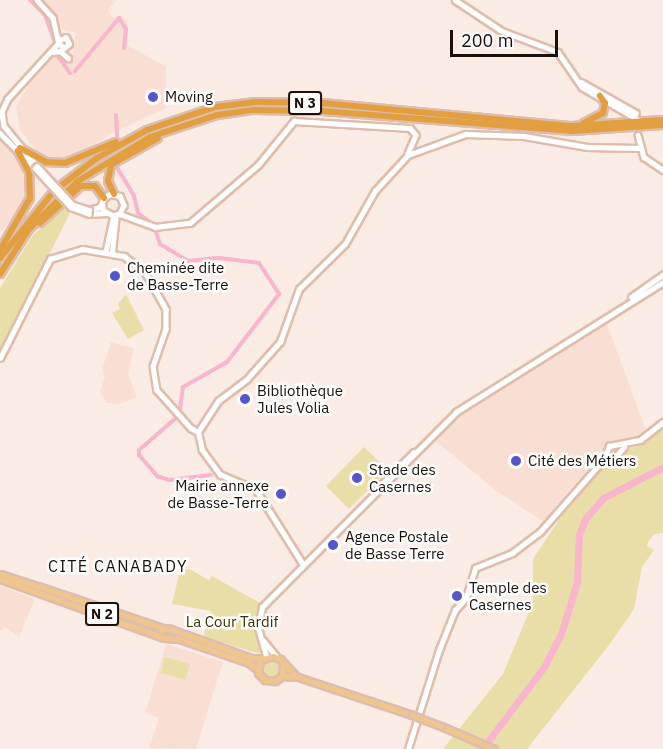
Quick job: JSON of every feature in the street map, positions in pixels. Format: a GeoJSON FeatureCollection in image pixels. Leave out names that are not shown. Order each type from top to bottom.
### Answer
{"type":"FeatureCollection","features":[{"type":"Feature","properties":{"kind":"highway","name":"N 3"},"geometry":{"type":"LineString","coordinates":[[496,120],[594,121],[605,108],[600,96]]}},
{"type":"Feature","properties":{"kind":"highway","name":"N 3"},"geometry":{"type":"LineString","coordinates":[[0,258],[24,224],[60,186],[97,158],[147,130],[203,111],[254,102],[344,105],[572,126],[663,120]]}},
{"type":"Feature","properties":{"kind":"highway","name":"N 3"},"geometry":{"type":"LineString","coordinates":[[0,274],[18,244],[59,197],[101,164],[150,137],[205,118],[280,109],[572,131],[663,127]]}},
{"type":"Feature","properties":{"kind":"highway"},"geometry":{"type":"LineString","coordinates":[[114,194],[107,177],[115,161],[205,118]]}},
{"type":"Feature","properties":{"kind":"highway"},"geometry":{"type":"LineString","coordinates":[[19,149],[46,162],[65,163],[147,130]]}},
{"type":"Feature","properties":{"kind":"highway"},"geometry":{"type":"LineString","coordinates":[[0,250],[30,198],[29,172],[19,149]]}},
{"type":"Feature","properties":{"kind":"highway"},"geometry":{"type":"LineString","coordinates":[[18,244],[81,186],[95,186],[103,201]]}},
{"type":"Feature","properties":{"kind":"main road","name":"N 2"},"geometry":{"type":"LineString","coordinates":[[0,574],[47,588],[249,663],[268,682],[282,676],[298,677],[412,715],[494,749]]}},
{"type":"Feature","properties":{"kind":"main road","name":"N 2"},"geometry":{"type":"LineString","coordinates":[[0,579],[43,596],[170,635],[264,657],[277,657],[298,677]]}},
{"type":"Feature","properties":{"kind":"main road"},"geometry":{"type":"LineString","coordinates":[[37,593],[38,586]]}},
{"type":"Feature","properties":{"kind":"main road"},"geometry":{"type":"LineString","coordinates":[[43,596],[47,588]]}},
{"type":"Feature","properties":{"kind":"main road"},"geometry":{"type":"LineString","coordinates":[[258,670],[264,657]]}},
{"type":"Feature","properties":{"kind":"main road"},"geometry":{"type":"LineString","coordinates":[[282,676],[284,665]]}},
{"type":"Feature","properties":{"kind":"street"},"geometry":{"type":"LineString","coordinates":[[19,149],[1,123],[1,111],[8,99],[61,42],[59,31],[49,12],[37,0]]}},
{"type":"Feature","properties":{"kind":"street"},"geometry":{"type":"LineString","coordinates":[[455,0],[508,34],[558,52],[575,77],[586,90],[637,119],[631,108],[575,77]]}},
{"type":"Feature","properties":{"kind":"street"},"geometry":{"type":"LineString","coordinates":[[53,52],[60,51],[68,58]]}},
{"type":"Feature","properties":{"kind":"street"},"geometry":{"type":"LineString","coordinates":[[586,90],[612,98]]}},
{"type":"Feature","properties":{"kind":"street"},"geometry":{"type":"LineString","coordinates":[[0,103],[8,99]]}},
{"type":"Feature","properties":{"kind":"street"},"geometry":{"type":"LineString","coordinates":[[0,133],[19,149],[71,207],[89,212],[135,218],[155,228],[194,221],[258,165],[294,121],[410,128],[416,135],[408,155],[375,191],[345,244],[297,291],[280,342],[247,379],[218,401],[198,432]]}},
{"type":"Feature","properties":{"kind":"street"},"geometry":{"type":"LineString","coordinates":[[408,155],[473,133],[577,142],[587,147],[639,148]]}},
{"type":"Feature","properties":{"kind":"street"},"geometry":{"type":"LineString","coordinates":[[638,135],[639,148],[644,157],[663,170]]}},
{"type":"Feature","properties":{"kind":"street"},"geometry":{"type":"LineString","coordinates":[[89,212],[114,194],[135,218]]}},
{"type":"Feature","properties":{"kind":"street"},"geometry":{"type":"LineString","coordinates":[[103,201],[106,213]]}},
{"type":"Feature","properties":{"kind":"street"},"geometry":{"type":"LineString","coordinates":[[109,251],[116,215],[124,205]]}},
{"type":"Feature","properties":{"kind":"street"},"geometry":{"type":"LineString","coordinates":[[0,358],[50,259],[75,249],[109,251],[145,272],[163,301],[167,321],[153,362],[155,384],[163,400],[198,432],[202,450],[220,474],[256,490],[303,565]]}},
{"type":"Feature","properties":{"kind":"street"},"geometry":{"type":"LineString","coordinates":[[600,320],[663,275]]}},
{"type":"Feature","properties":{"kind":"street"},"geometry":{"type":"LineString","coordinates":[[264,657],[263,640],[258,622],[262,607],[436,432],[475,397],[663,282]]}},
{"type":"Feature","properties":{"kind":"street"},"geometry":{"type":"LineString","coordinates":[[408,749],[439,650],[455,609],[466,598],[475,568],[512,553],[532,539],[600,463],[618,449],[647,436],[663,422]]}},
{"type":"Feature","properties":{"kind":"street"},"geometry":{"type":"LineString","coordinates":[[609,455],[609,446],[618,449]]}},
{"type":"Feature","properties":{"kind":"street"},"geometry":{"type":"LineString","coordinates":[[263,640],[277,657]]}},
{"type":"Feature","properties":{"kind":"shaded area"},"geometry":{"type":"Polygon","coordinates":[[[42,0],[117,0],[108,10],[113,18],[121,15],[127,20],[128,46],[166,66],[166,108],[112,133],[74,158],[56,160],[38,153],[20,130],[16,107],[35,73],[55,54],[61,54],[65,60],[72,57],[76,33],[62,29],[42,0]]]}},
{"type":"Feature","properties":{"kind":"shaded area"},"geometry":{"type":"Polygon","coordinates":[[[0,136],[16,153],[27,187],[25,203],[0,233],[0,136]]]}},
{"type":"Feature","properties":{"kind":"shaded area"},"geometry":{"type":"Polygon","coordinates":[[[606,321],[647,433],[624,444],[605,444],[604,456],[568,491],[544,522],[498,492],[434,440],[477,400],[606,321]]]}},
{"type":"Feature","properties":{"kind":"shaded area"},"geometry":{"type":"Polygon","coordinates":[[[111,342],[134,348],[128,374],[137,397],[119,404],[106,403],[100,391],[105,376],[102,369],[111,342]]]}},
{"type":"Feature","properties":{"kind":"shaded area"},"geometry":{"type":"Polygon","coordinates":[[[0,585],[35,599],[19,637],[5,627],[0,631],[0,585]]]}},
{"type":"Feature","properties":{"kind":"shaded area"},"geometry":{"type":"Polygon","coordinates":[[[166,644],[223,662],[196,749],[149,748],[159,718],[145,713],[166,644]]]}},
{"type":"Feature","properties":{"kind":"green space"},"geometry":{"type":"Polygon","coordinates":[[[66,206],[71,211],[0,353],[0,288],[33,235],[66,206]]]}},
{"type":"Feature","properties":{"kind":"green space"},"geometry":{"type":"Polygon","coordinates":[[[126,294],[144,330],[128,339],[112,313],[120,309],[118,304],[126,294]]]}},
{"type":"Feature","properties":{"kind":"green space"},"geometry":{"type":"Polygon","coordinates":[[[663,428],[663,533],[654,534],[648,542],[647,546],[654,550],[642,567],[634,609],[609,645],[527,749],[443,749],[503,674],[533,602],[533,559],[579,490],[603,465],[617,461],[626,449],[639,446],[663,428]]]}},
{"type":"Feature","properties":{"kind":"green space","name":"Stade des Casernes"},"geometry":{"type":"Polygon","coordinates":[[[364,447],[388,470],[349,509],[326,486],[364,447]]]}},
{"type":"Feature","properties":{"kind":"green space","name":"La Cour Tardif"},"geometry":{"type":"Polygon","coordinates":[[[189,569],[209,580],[212,576],[260,603],[254,621],[260,654],[203,637],[211,611],[172,604],[180,570],[189,569]]]}},
{"type":"Feature","properties":{"kind":"green space"},"geometry":{"type":"Polygon","coordinates":[[[165,657],[190,664],[185,680],[161,673],[165,657]]]}},
{"type":"Feature","properties":{"kind":"green space"},"geometry":{"type":"Polygon","coordinates":[[[271,657],[279,660],[282,668],[279,676],[271,679],[263,676],[260,668],[263,660],[271,657]]]}},
{"type":"Feature","properties":{"kind":"waterway"},"geometry":{"type":"LineString","coordinates":[[30,0],[45,15],[54,40]]}},
{"type":"Feature","properties":{"kind":"waterway"},"geometry":{"type":"LineString","coordinates":[[75,71],[119,18],[126,29],[124,48]]}},
{"type":"Feature","properties":{"kind":"waterway"},"geometry":{"type":"LineString","coordinates":[[58,56],[70,73]]}},
{"type":"Feature","properties":{"kind":"waterway"},"geometry":{"type":"LineString","coordinates":[[116,115],[117,137]]}},
{"type":"Feature","properties":{"kind":"waterway"},"geometry":{"type":"LineString","coordinates":[[115,164],[134,196],[138,213],[154,225]]}},
{"type":"Feature","properties":{"kind":"waterway"},"geometry":{"type":"LineString","coordinates":[[156,232],[160,244],[188,261],[219,258],[259,263],[279,294],[227,362],[183,387],[179,414]]}},
{"type":"Feature","properties":{"kind":"waterway"},"geometry":{"type":"LineString","coordinates":[[176,418],[139,450],[139,455],[157,476],[169,480],[211,475]]}},
{"type":"Feature","properties":{"kind":"waterway"},"geometry":{"type":"LineString","coordinates":[[482,749],[544,667],[561,634],[577,582],[579,535],[585,519],[603,498],[663,467]]}},
{"type":"Feature","properties":{"kind":"place","name":"Moving"},"geometry":{"type":"Point","coordinates":[153,97]}},
{"type":"Feature","properties":{"kind":"place","name":"Cheminée dite de Basse-Terre"},"geometry":{"type":"Point","coordinates":[115,276]}},
{"type":"Feature","properties":{"kind":"place","name":"Bibliothèque Jules Volia"},"geometry":{"type":"Point","coordinates":[245,399]}},
{"type":"Feature","properties":{"kind":"place","name":"Cité des Métiers"},"geometry":{"type":"Point","coordinates":[516,461]}},
{"type":"Feature","properties":{"kind":"place","name":"Stade des Casernes"},"geometry":{"type":"Point","coordinates":[357,478]}},
{"type":"Feature","properties":{"kind":"place","name":"Mairie annexe de Basse-Terre"},"geometry":{"type":"Point","coordinates":[281,494]}},
{"type":"Feature","properties":{"kind":"place","name":"Agence Postale de Basse Terre"},"geometry":{"type":"Point","coordinates":[333,545]}},
{"type":"Feature","properties":{"kind":"place","name":"Temple des Casernes"},"geometry":{"type":"Point","coordinates":[457,596]}},
{"type":"Feature","properties":{"kind":"district","name":"CITÉ CANABADY"},"geometry":{"type":"Point","coordinates":[118,566]}}]}
